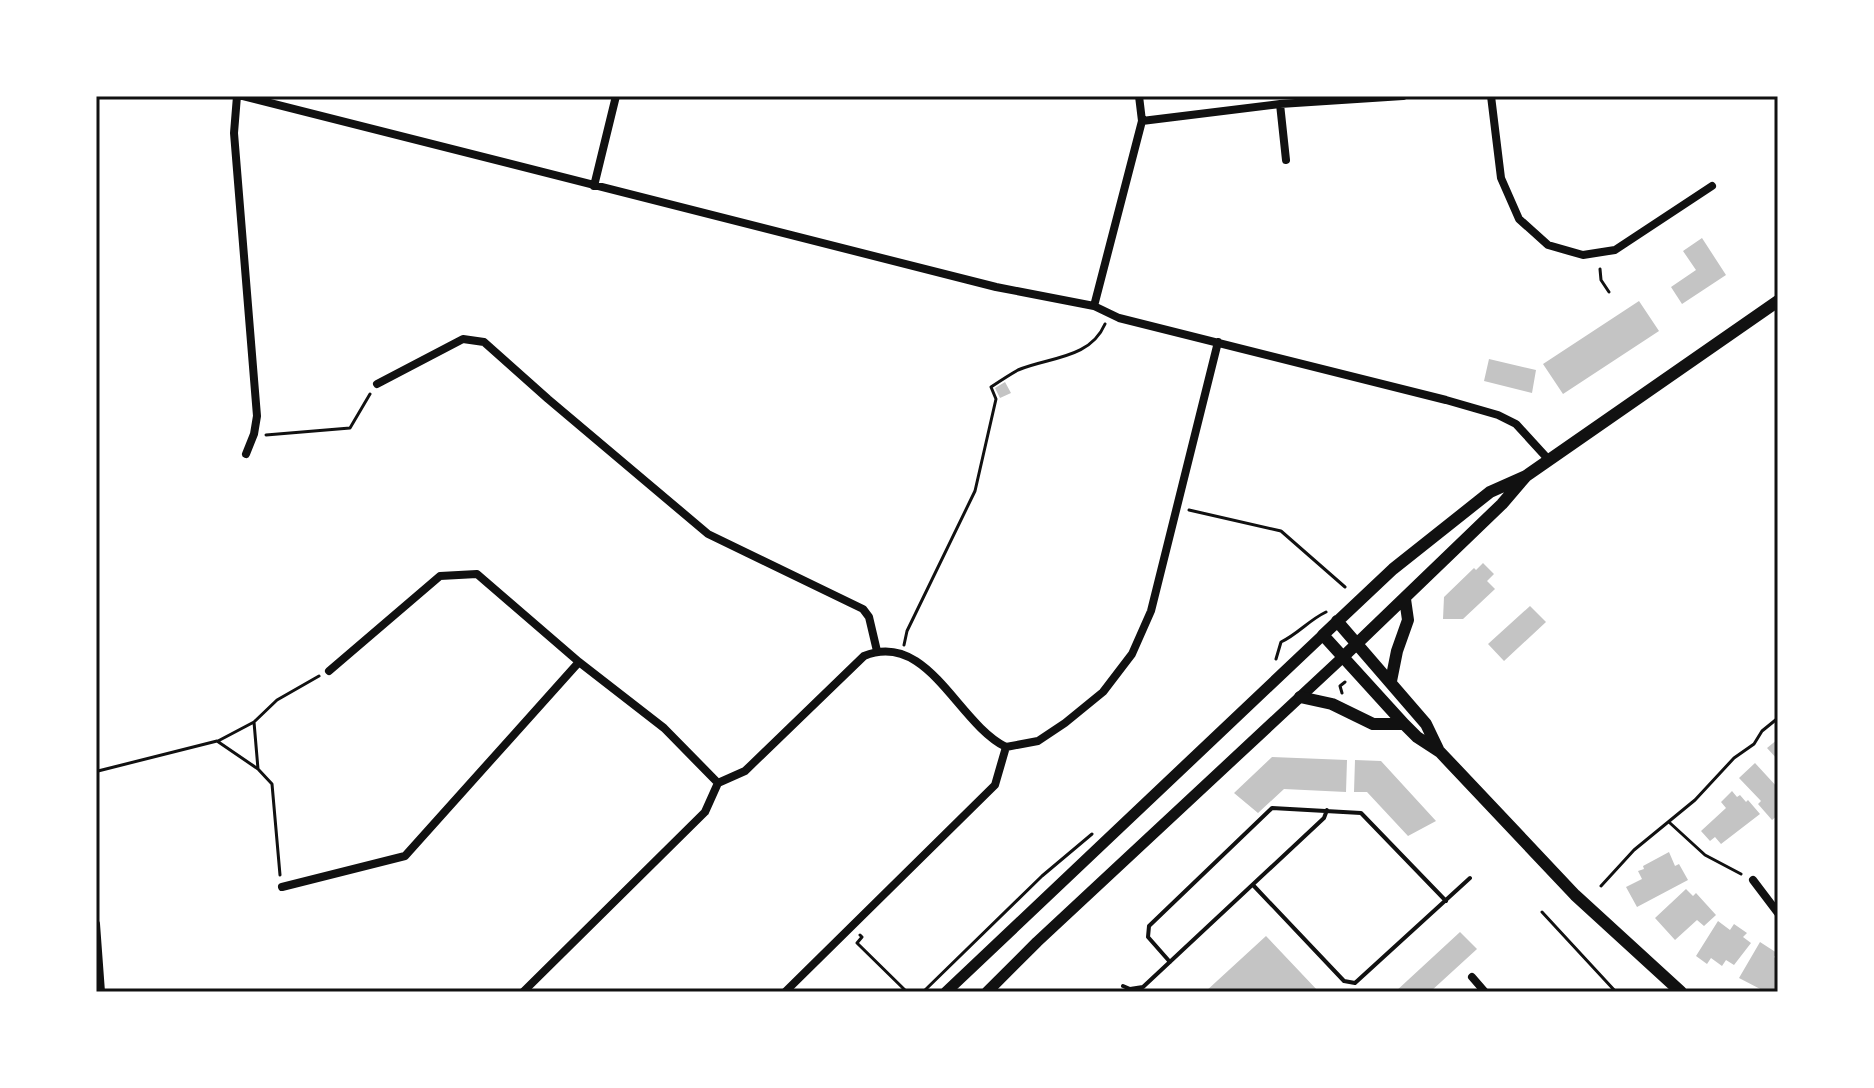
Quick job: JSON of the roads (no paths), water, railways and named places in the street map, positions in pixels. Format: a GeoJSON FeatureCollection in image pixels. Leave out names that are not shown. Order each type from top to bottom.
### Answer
{"type":"FeatureCollection","features":[{"type":"Feature","properties":{"kind":"main road"},"geometry":{"type":"LineString","coordinates":[[1343,657],[1502,504],[1526,476],[1778,301]]}},
{"type":"Feature","properties":{"kind":"main road"},"geometry":{"type":"LineString","coordinates":[[1526,476],[1490,492],[1393,569],[1323,635],[1404,724],[1440,752],[1575,895],[1681,992]]}},
{"type":"Feature","properties":{"kind":"main road"},"geometry":{"type":"LineString","coordinates":[[1391,681],[1408,620],[1405,599]]}},
{"type":"Feature","properties":{"kind":"main road"},"geometry":{"type":"LineString","coordinates":[[1337,621],[1426,724],[1440,752]]}},
{"type":"Feature","properties":{"kind":"main road"},"geometry":{"type":"LineString","coordinates":[[1300,697],[1332,704],[1373,724],[1404,724]]}},
{"type":"Feature","properties":{"kind":"street"},"geometry":{"type":"LineString","coordinates":[[246,454],[257,416],[234,133],[240,96],[996,287],[1094,306],[1119,318],[1498,415],[1516,424],[1548,459]]}},
{"type":"Feature","properties":{"kind":"street"},"geometry":{"type":"LineString","coordinates":[[594,186],[616,96]]}},
{"type":"Feature","properties":{"kind":"street"},"geometry":{"type":"LineString","coordinates":[[1094,306],[1142,121],[1139,96]]}},
{"type":"Feature","properties":{"kind":"street"},"geometry":{"type":"LineString","coordinates":[[1142,121],[1280,104],[1403,96]]}},
{"type":"Feature","properties":{"kind":"street"},"geometry":{"type":"LineString","coordinates":[[1491,96],[1501,178],[1519,219],[1548,245],[1583,255],[1615,250],[1712,186]]}},
{"type":"Feature","properties":{"kind":"street"},"geometry":{"type":"LineString","coordinates":[[1280,104],[1286,160]]}},
{"type":"Feature","properties":{"kind":"street"},"geometry":{"type":"LineString","coordinates":[[377,384],[463,339],[484,342],[708,534],[863,609],[869,617],[877,651]]}},
{"type":"Feature","properties":{"kind":"street"},"geometry":{"type":"LineString","coordinates":[[523,992],[705,812],[718,783],[745,771],[864,656],[877,651],[902,653],[924,665],[984,733],[1006,747],[1038,741],[1103,692],[1132,654],[1151,611],[1218,342]]}},
{"type":"Feature","properties":{"kind":"street"},"geometry":{"type":"LineString","coordinates":[[329,671],[440,576],[477,574],[579,662],[664,728],[718,783]]}},
{"type":"Feature","properties":{"kind":"street"},"geometry":{"type":"LineString","coordinates":[[946,992],[1323,635]]}},
{"type":"Feature","properties":{"kind":"street"},"geometry":{"type":"LineString","coordinates":[[987,992],[1343,657]]}},
{"type":"Feature","properties":{"kind":"street"},"geometry":{"type":"LineString","coordinates":[[282,887],[405,856],[579,662]]}},
{"type":"Feature","properties":{"kind":"street"},"geometry":{"type":"LineString","coordinates":[[785,992],[995,785],[1006,747]]}},
{"type":"Feature","properties":{"kind":"street"},"geometry":{"type":"LineString","coordinates":[[1753,880],[1778,913]]}},
{"type":"Feature","properties":{"kind":"street"},"geometry":{"type":"LineString","coordinates":[[96,924],[101,992]]}},
{"type":"Feature","properties":{"kind":"street"},"geometry":{"type":"LineString","coordinates":[[1472,977],[1485,992]]}},
{"type":"Feature","properties":{"kind":"lane"},"geometry":{"type":"LineString","coordinates":[[1170,962],[1148,937],[1147,930],[1269,810],[1276,808],[1361,813],[1446,901]]}},
{"type":"Feature","properties":{"kind":"lane"},"geometry":{"type":"LineString","coordinates":[[1123,986],[1130,989],[1143,987],[1324,818],[1327,810]]}},
{"type":"Feature","properties":{"kind":"lane"},"geometry":{"type":"LineString","coordinates":[[1253,885],[1344,981],[1350,983],[1361,981],[1470,878]]}}]}
